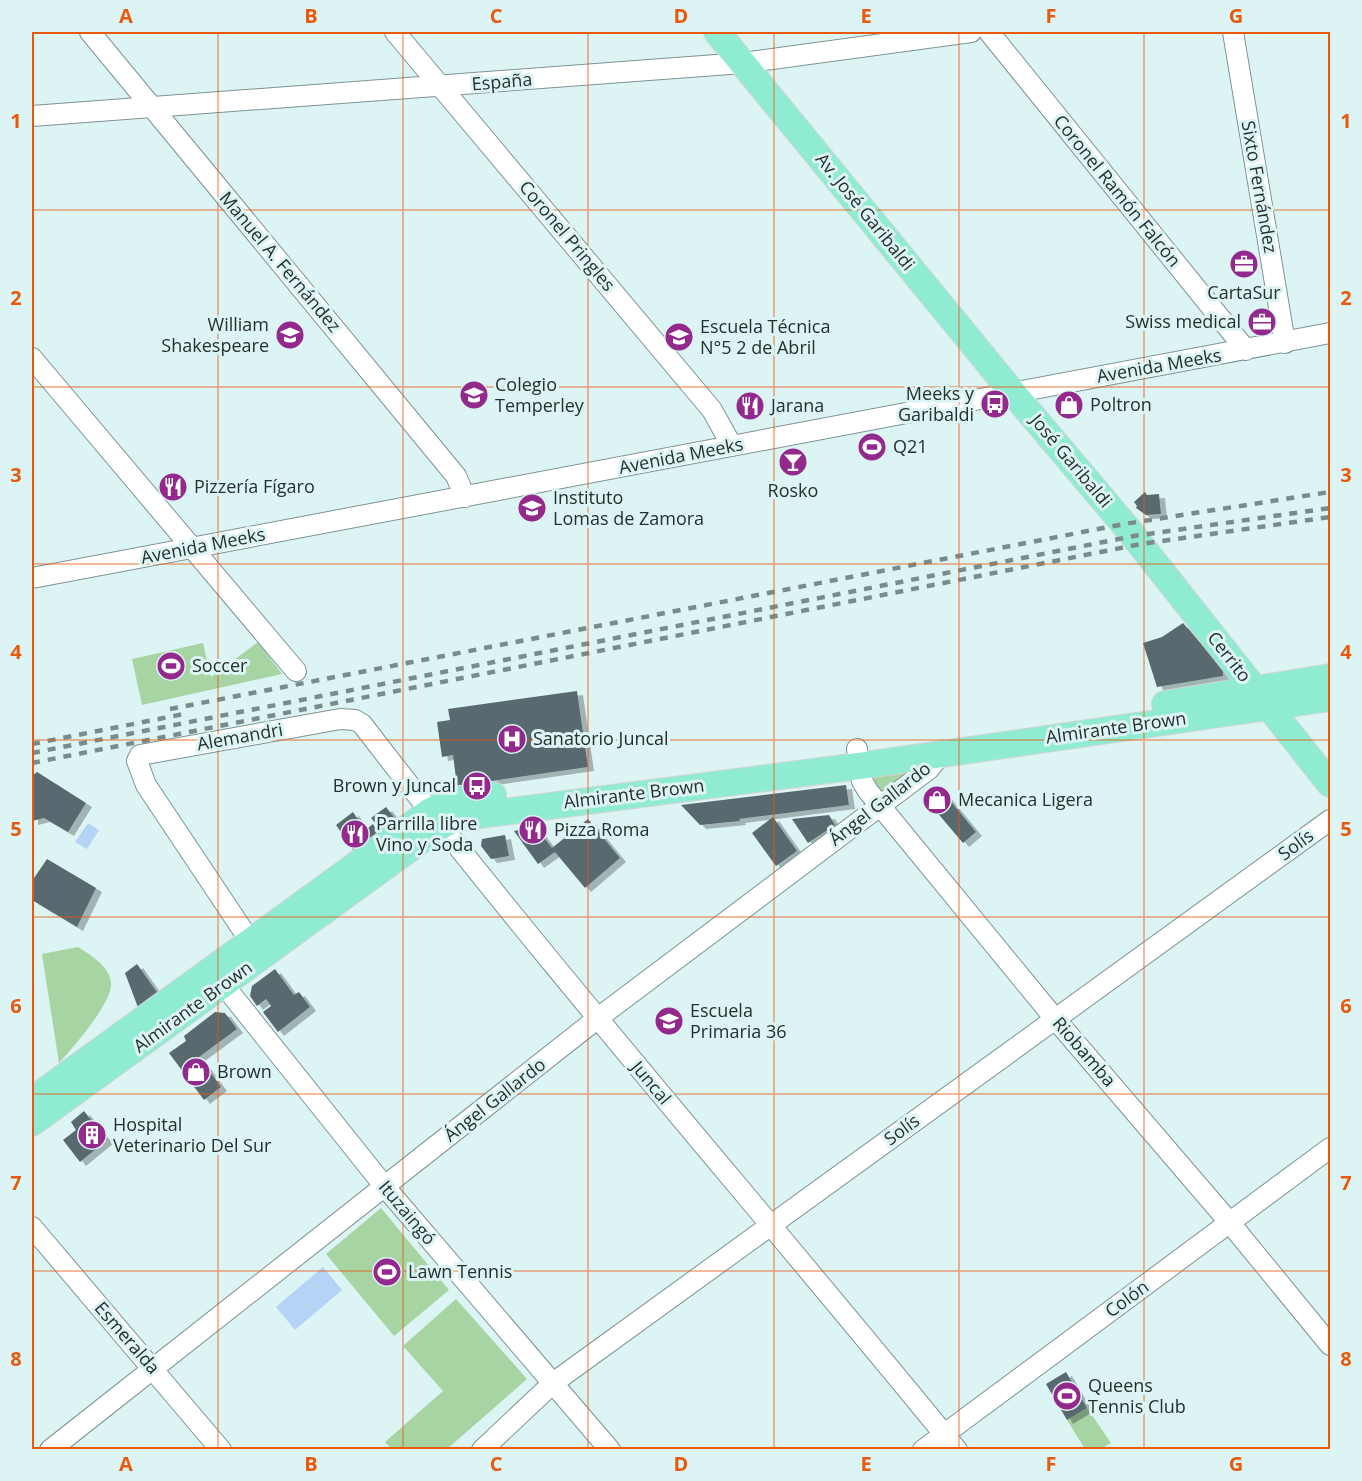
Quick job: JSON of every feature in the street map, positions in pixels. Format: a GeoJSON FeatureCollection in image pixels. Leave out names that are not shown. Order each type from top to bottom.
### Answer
{"type":"FeatureCollection","features":[{"type":"Feature","properties":{"kind":"main road","name":"Av. José Garibaldi"},"geometry":{"type":"LineString","coordinates":[[717,32],[1013,393]]}},
{"type":"Feature","properties":{"kind":"main road","name":"José Garibaldi"},"geometry":{"type":"LineString","coordinates":[[1013,393],[1128,529]]}},
{"type":"Feature","properties":{"kind":"main road","name":"Cerrito"},"geometry":{"type":"LineString","coordinates":[[1128,529],[1330,783]]}},
{"type":"Feature","properties":{"kind":"main road","name":"Almirante Brown"},"geometry":{"type":"LineString","coordinates":[[858,757],[942,753],[1262,698],[1330,677]]}},
{"type":"Feature","properties":{"kind":"main road","name":"Almirante Brown"},"geometry":{"type":"LineString","coordinates":[[32,1100],[218,977],[250,941],[435,819],[1262,698],[1330,698]]}},
{"type":"Feature","properties":{"kind":"main road","name":"Almirante Brown"},"geometry":{"type":"LineString","coordinates":[[32,1123],[218,977],[435,819]]}},
{"type":"Feature","properties":{"kind":"street","name":"Manuel A. Fernández"},"geometry":{"type":"LineString","coordinates":[[90,32],[456,476],[465,497]]}},
{"type":"Feature","properties":{"kind":"street","name":"Coronel Pringles"},"geometry":{"type":"LineString","coordinates":[[395,32],[712,410],[732,446]]}},
{"type":"Feature","properties":{"kind":"street","name":"España"},"geometry":{"type":"LineString","coordinates":[[32,116],[743,63],[971,32]]}},
{"type":"Feature","properties":{"kind":"street","name":"Coronel Ramón Falcón"},"geometry":{"type":"LineString","coordinates":[[989,32],[1246,350]]}},
{"type":"Feature","properties":{"kind":"street","name":"Sixto Fernández"},"geometry":{"type":"LineString","coordinates":[[1233,32],[1285,343]]}},
{"type":"Feature","properties":{"kind":"street","name":"Avenida Meeks"},"geometry":{"type":"LineString","coordinates":[[32,578],[1330,333]]}},
{"type":"Feature","properties":{"kind":"street"},"geometry":{"type":"LineString","coordinates":[[32,358],[296,671]]}},
{"type":"Feature","properties":{"kind":"street","name":"Alemandri"},"geometry":{"type":"LineString","coordinates":[[250,941],[146,785],[137,761],[140,755],[145,754],[348,719]]}},
{"type":"Feature","properties":{"kind":"street","name":"Juncal"},"geometry":{"type":"LineString","coordinates":[[348,719],[362,724],[435,819],[598,1018],[957,1449]]}},
{"type":"Feature","properties":{"kind":"street","name":"Ángel Gallardo"},"geometry":{"type":"LineString","coordinates":[[50,1449],[598,1018],[929,769],[942,753]]}},
{"type":"Feature","properties":{"kind":"street","name":"Riobamba"},"geometry":{"type":"LineString","coordinates":[[858,757],[862,781],[881,806],[1056,1020],[1230,1223],[1330,1345]]}},
{"type":"Feature","properties":{"kind":"street","name":"Solís"},"geometry":{"type":"LineString","coordinates":[[482,1449],[553,1383],[1330,820]]}},
{"type":"Feature","properties":{"kind":"street","name":"Ituzaingó"},"geometry":{"type":"LineString","coordinates":[[218,977],[385,1187],[610,1449]]}},
{"type":"Feature","properties":{"kind":"street","name":"Colón"},"geometry":{"type":"LineString","coordinates":[[923,1449],[1330,1148]]}},
{"type":"Feature","properties":{"kind":"street","name":"Esmeralda"},"geometry":{"type":"LineString","coordinates":[[32,1227],[221,1449]]}},
{"type":"Feature","properties":{"kind":"green space","name":"Soccer"},"geometry":{"type":"Polygon","coordinates":[[[258,642],[282,674],[142,705],[132,659],[203,643],[211,677],[258,642]]]}},
{"type":"Feature","properties":{"kind":"green space"},"geometry":{"type":"Polygon","coordinates":[[[910,768],[907,774],[884,792],[876,787],[869,775],[910,768]]]}},
{"type":"Feature","properties":{"kind":"green space"},"geometry":{"type":"Polygon","coordinates":[[[78,947],[104,968],[111,985],[105,1003],[98,1014],[59,1063],[42,954],[78,947]]]}},
{"type":"Feature","properties":{"kind":"green space","name":"Lawn Tennis"},"geometry":{"type":"Polygon","coordinates":[[[381,1208],[449,1290],[394,1336],[326,1254],[381,1208]]]}},
{"type":"Feature","properties":{"kind":"green space"},"geometry":{"type":"Polygon","coordinates":[[[456,1299],[527,1379],[447,1449],[392,1449],[385,1442],[443,1391],[403,1346],[456,1299]]]}},
{"type":"Feature","properties":{"kind":"green space","name":"Queens Tennis Club"},"geometry":{"type":"Polygon","coordinates":[[[1087,1408],[1111,1443],[1101,1449],[1085,1449],[1067,1420],[1087,1408]]]}},
{"type":"Feature","properties":{"kind":"water"},"geometry":{"type":"Polygon","coordinates":[[[88,823],[99,830],[87,849],[75,842],[88,823]]]}},
{"type":"Feature","properties":{"kind":"water"},"geometry":{"type":"Polygon","coordinates":[[[323,1267],[342,1290],[295,1330],[276,1307],[323,1267]]]}},
{"type":"Feature","properties":{"kind":"building"},"geometry":{"type":"Polygon","coordinates":[[[1145,492],[1147,495],[1159,494],[1161,514],[1146,515],[1136,508],[1134,502],[1145,492]]]}},
{"type":"Feature","properties":{"kind":"building"},"geometry":{"type":"Polygon","coordinates":[[[1183,623],[1223,669],[1223,676],[1157,687],[1143,643],[1162,637],[1183,623]]]}},
{"type":"Feature","properties":{"kind":"building","name":"Sanatorio Juncal"},"geometry":{"type":"Polygon","coordinates":[[[577,691],[588,767],[457,786],[453,755],[442,757],[437,722],[450,720],[448,709],[577,691]]]}},
{"type":"Feature","properties":{"kind":"building"},"geometry":{"type":"Polygon","coordinates":[[[37,772],[86,803],[68,832],[44,818],[32,821],[32,776],[37,772]]]}},
{"type":"Feature","properties":{"kind":"building"},"geometry":{"type":"Polygon","coordinates":[[[846,785],[849,805],[739,819],[740,821],[700,825],[681,805],[846,785]]]}},
{"type":"Feature","properties":{"kind":"building"},"geometry":{"type":"Polygon","coordinates":[[[943,792],[976,832],[963,843],[929,803],[943,792]]]}},
{"type":"Feature","properties":{"kind":"building"},"geometry":{"type":"Polygon","coordinates":[[[386,807],[397,821],[383,832],[371,818],[386,807]]]}},
{"type":"Feature","properties":{"kind":"building","name":"Parrilla libre Vino y Soda"},"geometry":{"type":"Polygon","coordinates":[[[353,812],[365,830],[373,824],[379,833],[354,851],[336,825],[353,812]]]}},
{"type":"Feature","properties":{"kind":"building"},"geometry":{"type":"Polygon","coordinates":[[[829,815],[835,825],[808,843],[792,819],[829,815]]]}},
{"type":"Feature","properties":{"kind":"building"},"geometry":{"type":"Polygon","coordinates":[[[773,817],[797,851],[776,866],[752,833],[773,817]]]}},
{"type":"Feature","properties":{"kind":"building"},"geometry":{"type":"Polygon","coordinates":[[[588,819],[620,858],[585,888],[555,852],[538,864],[514,831],[536,827],[552,848],[588,819]]]}},
{"type":"Feature","properties":{"kind":"building"},"geometry":{"type":"Polygon","coordinates":[[[505,835],[509,856],[491,859],[481,846],[482,839],[505,835]]]}},
{"type":"Feature","properties":{"kind":"building"},"geometry":{"type":"Polygon","coordinates":[[[47,859],[96,888],[77,927],[32,900],[32,881],[47,859]]]}},
{"type":"Feature","properties":{"kind":"building"},"geometry":{"type":"Polygon","coordinates":[[[137,964],[159,995],[139,1010],[125,973],[137,964]]]}},
{"type":"Feature","properties":{"kind":"building"},"geometry":{"type":"Polygon","coordinates":[[[275,969],[294,995],[299,992],[310,1007],[278,1032],[263,1012],[271,1006],[266,999],[257,1006],[250,996],[252,986],[275,969]]]}},
{"type":"Feature","properties":{"kind":"building"},"geometry":{"type":"Polygon","coordinates":[[[215,1012],[225,1013],[237,1029],[199,1057],[221,1087],[204,1100],[169,1053],[186,1041],[184,1036],[215,1012]]]}},
{"type":"Feature","properties":{"kind":"building"},"geometry":{"type":"Polygon","coordinates":[[[84,1111],[107,1140],[80,1162],[63,1140],[76,1130],[71,1122],[84,1111]]]}},
{"type":"Feature","properties":{"kind":"building","name":"Queens Tennis Club"},"geometry":{"type":"Polygon","coordinates":[[[1066,1372],[1087,1408],[1067,1420],[1046,1384],[1066,1372]]]}},
{"type":"Feature","properties":{"kind":"railway"},"geometry":{"type":"LineString","coordinates":[[170,709],[1124,524],[1330,492]]}},
{"type":"Feature","properties":{"kind":"railway"},"geometry":{"type":"LineString","coordinates":[[32,753],[1134,536],[1330,508]]}},
{"type":"Feature","properties":{"kind":"railway"},"geometry":{"type":"LineString","coordinates":[[32,763],[1141,544],[1330,517]]}},
{"type":"Feature","properties":{"kind":"railway"},"geometry":{"type":"LineString","coordinates":[[32,744],[184,714]]}},
{"type":"Feature","properties":{"kind":"place","name":"CartaSur"},"geometry":{"type":"Point","coordinates":[1244,264]}},
{"type":"Feature","properties":{"kind":"place","name":"Swiss medical"},"geometry":{"type":"Point","coordinates":[1262,322]}},
{"type":"Feature","properties":{"kind":"place","name":"William Shakespeare"},"geometry":{"type":"Point","coordinates":[290,335]}},
{"type":"Feature","properties":{"kind":"place","name":"Escuela Técnica N°5 2 de Abril"},"geometry":{"type":"Point","coordinates":[679,337]}},
{"type":"Feature","properties":{"kind":"place","name":"Colegio Temperley"},"geometry":{"type":"Point","coordinates":[474,395]}},
{"type":"Feature","properties":{"kind":"place","name":"Meeks y Garibaldi"},"geometry":{"type":"Point","coordinates":[995,404]}},
{"type":"Feature","properties":{"kind":"place","name":"Poltron"},"geometry":{"type":"Point","coordinates":[1069,405]}},
{"type":"Feature","properties":{"kind":"place","name":"Jarana"},"geometry":{"type":"Point","coordinates":[750,406]}},
{"type":"Feature","properties":{"kind":"place","name":"Q21"},"geometry":{"type":"Point","coordinates":[872,447]}},
{"type":"Feature","properties":{"kind":"place","name":"Rosko"},"geometry":{"type":"Point","coordinates":[793,462]}},
{"type":"Feature","properties":{"kind":"place","name":"Pizzería Fígaro"},"geometry":{"type":"Point","coordinates":[173,487]}},
{"type":"Feature","properties":{"kind":"place","name":"Instituto Lomas de Zamora"},"geometry":{"type":"Point","coordinates":[532,508]}},
{"type":"Feature","properties":{"kind":"place","name":"Soccer"},"geometry":{"type":"Point","coordinates":[171,666]}},
{"type":"Feature","properties":{"kind":"place","name":"Sanatorio Juncal"},"geometry":{"type":"Point","coordinates":[512,739]}},
{"type":"Feature","properties":{"kind":"place","name":"Brown y Juncal"},"geometry":{"type":"Point","coordinates":[477,786]}},
{"type":"Feature","properties":{"kind":"place","name":"Mecanica Ligera"},"geometry":{"type":"Point","coordinates":[937,800]}},
{"type":"Feature","properties":{"kind":"place","name":"Pizza Roma"},"geometry":{"type":"Point","coordinates":[533,830]}},
{"type":"Feature","properties":{"kind":"place","name":"Parrilla libre Vino y Soda"},"geometry":{"type":"Point","coordinates":[355,834]}},
{"type":"Feature","properties":{"kind":"place","name":"Escuela Primaria 36"},"geometry":{"type":"Point","coordinates":[669,1021]}},
{"type":"Feature","properties":{"kind":"place","name":"Brown"},"geometry":{"type":"Point","coordinates":[196,1072]}},
{"type":"Feature","properties":{"kind":"place","name":"Hospital Veterinario Del Sur"},"geometry":{"type":"Point","coordinates":[92,1135]}},
{"type":"Feature","properties":{"kind":"place","name":"Lawn Tennis"},"geometry":{"type":"Point","coordinates":[387,1272]}},
{"type":"Feature","properties":{"kind":"place","name":"Queens Tennis Club"},"geometry":{"type":"Point","coordinates":[1067,1396]}}]}
